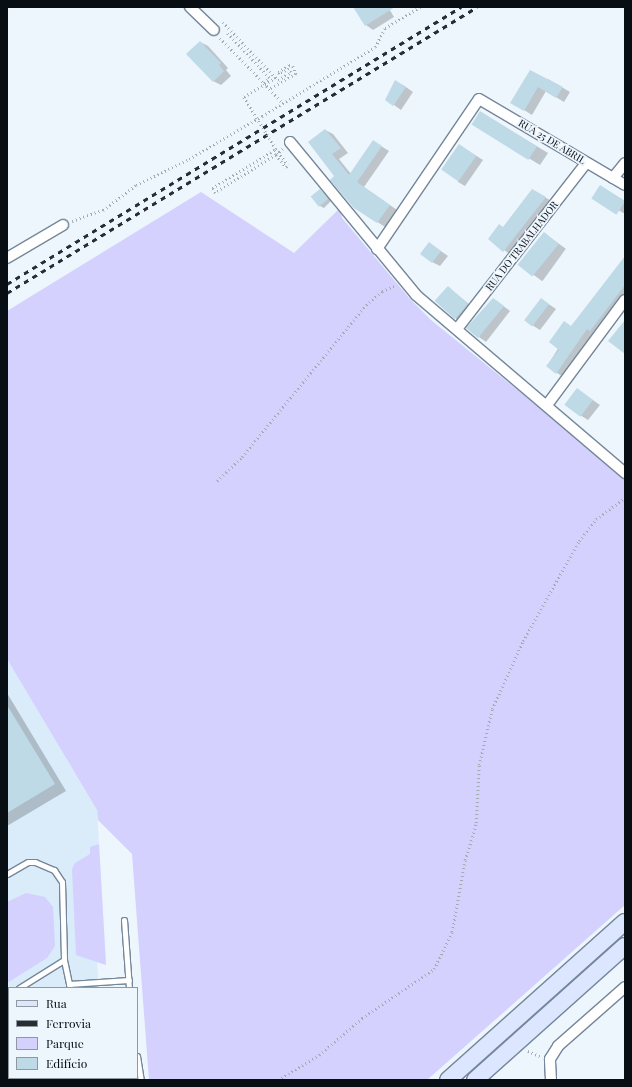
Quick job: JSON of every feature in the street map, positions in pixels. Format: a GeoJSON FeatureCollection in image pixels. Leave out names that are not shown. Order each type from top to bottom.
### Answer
{"type":"FeatureCollection","features":[{"type":"Feature","properties":{"kind":"main road"},"geometry":{"type":"LineString","coordinates":[[448,1080],[625,922]]}},
{"type":"Feature","properties":{"kind":"main road"},"geometry":{"type":"LineString","coordinates":[[475,1080],[625,946]]}},
{"type":"Feature","properties":{"kind":"street"},"geometry":{"type":"LineString","coordinates":[[190,7],[215,26]]}},
{"type":"Feature","properties":{"kind":"street","name":"RUA 25 DE ABRIL"},"geometry":{"type":"LineString","coordinates":[[377,249],[479,99],[625,185]]}},
{"type":"Feature","properties":{"kind":"street"},"geometry":{"type":"LineString","coordinates":[[290,142],[416,295],[625,473]]}},
{"type":"Feature","properties":{"kind":"street","name":"RUA DO TRABALHADOR"},"geometry":{"type":"LineString","coordinates":[[456,329],[586,163]]}},
{"type":"Feature","properties":{"kind":"street"},"geometry":{"type":"LineString","coordinates":[[613,178],[625,163]]}},
{"type":"Feature","properties":{"kind":"street"},"geometry":{"type":"LineString","coordinates":[[7,258],[63,225]]}},
{"type":"Feature","properties":{"kind":"street"},"geometry":{"type":"LineString","coordinates":[[547,405],[625,300]]}},
{"type":"Feature","properties":{"kind":"street"},"geometry":{"type":"LineString","coordinates":[[551,1080],[550,1058],[558,1046],[625,987]]}},
{"type":"Feature","properties":{"kind":"lane"},"geometry":{"type":"LineString","coordinates":[[7,874],[28,862],[35,862],[49,866],[59,876],[63,894],[64,960],[69,986],[129,980]]}},
{"type":"Feature","properties":{"kind":"lane"},"geometry":{"type":"LineString","coordinates":[[124,920],[130,987]]}},
{"type":"Feature","properties":{"kind":"lane"},"geometry":{"type":"LineString","coordinates":[[21,987],[64,960]]}},
{"type":"Feature","properties":{"kind":"lane"},"geometry":{"type":"LineString","coordinates":[[138,1062],[141,1080]]}},
{"type":"Feature","properties":{"kind":"path"},"geometry":{"type":"LineString","coordinates":[[63,225],[103,210],[136,185],[189,159],[375,47],[385,28],[420,7]]}},
{"type":"Feature","properties":{"kind":"path"},"geometry":{"type":"LineString","coordinates":[[220,18],[276,78]]}},
{"type":"Feature","properties":{"kind":"path"},"geometry":{"type":"LineString","coordinates":[[215,26],[269,78],[264,83]]}},
{"type":"Feature","properties":{"kind":"path"},"geometry":{"type":"LineString","coordinates":[[215,26],[226,47],[282,102]]}},
{"type":"Feature","properties":{"kind":"path"},"geometry":{"type":"LineString","coordinates":[[270,90],[296,74],[295,70],[289,65],[278,74],[289,69],[292,72],[278,80],[276,78],[244,97],[276,150],[288,165],[286,167],[276,156]]}},
{"type":"Feature","properties":{"kind":"path"},"geometry":{"type":"LineString","coordinates":[[276,150],[212,188],[215,193],[276,156],[290,142]]}},
{"type":"Feature","properties":{"kind":"path"},"geometry":{"type":"LineString","coordinates":[[217,481],[242,457],[366,305],[382,291],[404,282]]}},
{"type":"Feature","properties":{"kind":"path"},"geometry":{"type":"LineString","coordinates":[[278,1080],[319,1055],[362,1018],[434,969],[452,932],[465,860],[476,823],[479,765],[492,709],[523,641],[579,541],[596,519],[625,498]]}},
{"type":"Feature","properties":{"kind":"path"},"geometry":{"type":"LineString","coordinates":[[527,1049],[530,1052],[550,1058]]}},
{"type":"Feature","properties":{"kind":"shaded area"},"geometry":{"type":"Polygon","coordinates":[[[7,659],[97,810],[106,965],[97,962],[99,987],[8,987],[7,1077],[7,659]]]}},
{"type":"Feature","properties":{"kind":"green space"},"geometry":{"type":"Polygon","coordinates":[[[201,192],[294,253],[340,208],[342,218],[410,299],[431,320],[625,477],[625,905],[427,1080],[149,1080],[132,854],[98,820],[97,810],[7,659],[7,311],[201,192]]]}},
{"type":"Feature","properties":{"kind":"green space"},"geometry":{"type":"Polygon","coordinates":[[[99,844],[106,965],[76,955],[72,869],[75,863],[90,854],[90,847],[99,844]]]}},
{"type":"Feature","properties":{"kind":"green space"},"geometry":{"type":"Polygon","coordinates":[[[26,893],[45,897],[53,907],[55,946],[47,958],[7,983],[7,902],[26,893]]]}},
{"type":"Feature","properties":{"kind":"building"},"geometry":{"type":"Polygon","coordinates":[[[353,7],[395,7],[365,26],[353,7]]]}},
{"type":"Feature","properties":{"kind":"building"},"geometry":{"type":"Polygon","coordinates":[[[200,41],[221,63],[219,65],[224,71],[213,82],[186,54],[200,41]]]}},
{"type":"Feature","properties":{"kind":"building"},"geometry":{"type":"Polygon","coordinates":[[[530,70],[563,87],[556,98],[538,87],[524,111],[510,103],[530,70]]]}},
{"type":"Feature","properties":{"kind":"building"},"geometry":{"type":"Polygon","coordinates":[[[395,80],[406,87],[393,106],[385,100],[395,80]]]}},
{"type":"Feature","properties":{"kind":"building"},"geometry":{"type":"Polygon","coordinates":[[[480,111],[537,147],[528,160],[472,125],[480,111]]]}},
{"type":"Feature","properties":{"kind":"building"},"geometry":{"type":"Polygon","coordinates":[[[325,129],[341,148],[332,154],[349,175],[373,140],[382,146],[357,182],[390,205],[377,223],[354,208],[340,192],[330,180],[334,176],[308,142],[325,129]]]}},
{"type":"Feature","properties":{"kind":"building"},"geometry":{"type":"Polygon","coordinates":[[[459,144],[476,156],[458,181],[441,169],[459,144]]]}},
{"type":"Feature","properties":{"kind":"building"},"geometry":{"type":"Polygon","coordinates":[[[600,185],[625,201],[616,215],[591,198],[600,185]]]}},
{"type":"Feature","properties":{"kind":"building"},"geometry":{"type":"Polygon","coordinates":[[[320,189],[328,199],[319,207],[311,197],[320,189]]]}},
{"type":"Feature","properties":{"kind":"building"},"geometry":{"type":"Polygon","coordinates":[[[532,189],[546,197],[503,252],[488,239],[499,224],[503,227],[532,189]]]}},
{"type":"Feature","properties":{"kind":"building"},"geometry":{"type":"Polygon","coordinates":[[[544,232],[559,244],[532,277],[518,265],[544,232]]]}},
{"type":"Feature","properties":{"kind":"building"},"geometry":{"type":"Polygon","coordinates":[[[429,242],[441,251],[432,263],[420,254],[429,242]]]}},
{"type":"Feature","properties":{"kind":"building"},"geometry":{"type":"Polygon","coordinates":[[[625,256],[625,285],[590,331],[587,329],[556,374],[546,366],[559,350],[549,342],[564,321],[571,326],[625,256]]]}},
{"type":"Feature","properties":{"kind":"building"},"geometry":{"type":"Polygon","coordinates":[[[448,286],[468,304],[455,319],[435,301],[448,286]]]}},
{"type":"Feature","properties":{"kind":"building"},"geometry":{"type":"Polygon","coordinates":[[[493,298],[504,306],[478,338],[466,328],[493,298]]]}},
{"type":"Feature","properties":{"kind":"building"},"geometry":{"type":"Polygon","coordinates":[[[541,298],[549,304],[532,326],[524,320],[541,298]]]}},
{"type":"Feature","properties":{"kind":"building"},"geometry":{"type":"Polygon","coordinates":[[[625,320],[625,354],[608,341],[625,320]]]}},
{"type":"Feature","properties":{"kind":"building"},"geometry":{"type":"Polygon","coordinates":[[[577,388],[593,400],[580,417],[564,405],[577,388]]]}},
{"type":"Feature","properties":{"kind":"building"},"geometry":{"type":"Polygon","coordinates":[[[7,705],[55,784],[7,813],[7,705]]]}},
{"type":"Feature","properties":{"kind":"railway"},"geometry":{"type":"LineString","coordinates":[[7,284],[461,7]]}},
{"type":"Feature","properties":{"kind":"railway"},"geometry":{"type":"LineString","coordinates":[[7,293],[477,7]]}}]}
